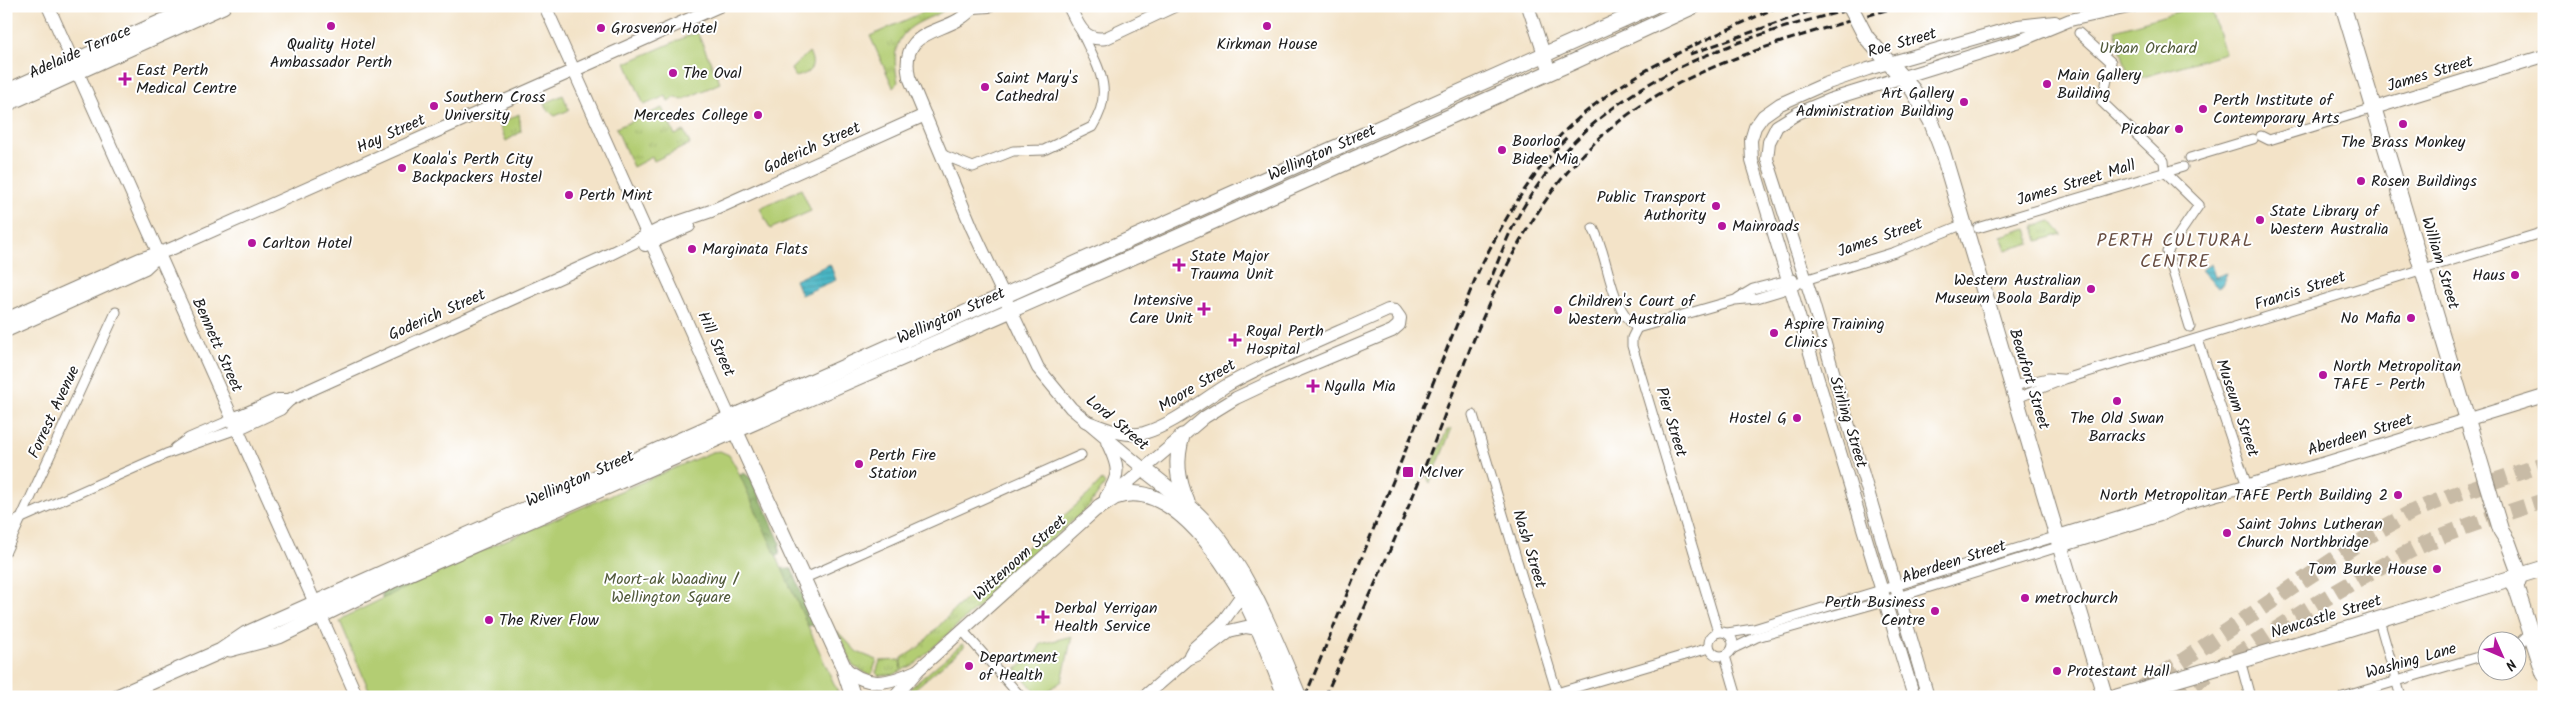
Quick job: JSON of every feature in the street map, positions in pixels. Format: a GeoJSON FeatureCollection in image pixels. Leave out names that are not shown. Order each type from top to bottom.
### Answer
{"type":"FeatureCollection","features":[{"type":"Feature","properties":{"kind":"main road","name":"Bennett Street"},"geometry":{"type":"LineString","coordinates":[[48,6],[357,697]]}},
{"type":"Feature","properties":{"kind":"main road","name":"Adelaide Terrace"},"geometry":{"type":"LineString","coordinates":[[6,104],[196,6]]}},
{"type":"Feature","properties":{"kind":"main road","name":"Adelaide Terrace"},"geometry":{"type":"LineString","coordinates":[[6,92],[75,67],[224,6]]}},
{"type":"Feature","properties":{"kind":"main road","name":"Hill Street"},"geometry":{"type":"LineString","coordinates":[[545,6],[842,666],[853,697]]}},
{"type":"Feature","properties":{"kind":"main road","name":"Hay Street"},"geometry":{"type":"LineString","coordinates":[[6,319],[140,259],[159,255],[719,6]]}},
{"type":"Feature","properties":{"kind":"main road"},"geometry":{"type":"LineString","coordinates":[[974,7],[989,6]]}},
{"type":"Feature","properties":{"kind":"main road"},"geometry":{"type":"LineString","coordinates":[[1069,6],[1080,29],[1092,38],[1106,38],[1174,6]]}},
{"type":"Feature","properties":{"kind":"main road"},"geometry":{"type":"LineString","coordinates":[[1528,6],[1550,72]]}},
{"type":"Feature","properties":{"kind":"main road","name":"Wellington Street"},"geometry":{"type":"LineString","coordinates":[[117,697],[221,651],[272,639],[318,609],[391,581],[732,424],[1003,296],[1653,6]]}},
{"type":"Feature","properties":{"kind":"main road","name":"Wellington Street"},"geometry":{"type":"LineString","coordinates":[[732,424],[1010,310],[1550,72],[1694,6]]}},
{"type":"Feature","properties":{"kind":"main road","name":"Beaufort Street"},"geometry":{"type":"LineString","coordinates":[[1850,6],[1866,37],[1913,90],[1931,121],[1971,226],[2015,392],[2106,697]]}},
{"type":"Feature","properties":{"kind":"main road","name":"Roe Street"},"geometry":{"type":"LineString","coordinates":[[1755,127],[1763,116],[1780,104],[1825,84],[2018,26],[2070,20],[2133,6]]}},
{"type":"Feature","properties":{"kind":"main road","name":"William Street"},"geometry":{"type":"LineString","coordinates":[[2343,6],[2501,531],[2499,547],[2515,580],[2544,674]]}},
{"type":"Feature","properties":{"kind":"main road","name":"Lord Street"},"geometry":{"type":"LineString","coordinates":[[974,7],[962,17],[924,35],[911,48],[907,60],[909,77],[972,228],[1003,296],[1038,368],[1059,396],[1085,421],[1189,506],[1216,535],[1262,606],[1293,693]]}},
{"type":"Feature","properties":{"kind":"main road","name":"Roe Street"},"geometry":{"type":"LineString","coordinates":[[1772,134],[1782,121],[1828,100],[2018,41],[2070,20]]}},
{"type":"Feature","properties":{"kind":"main road","name":"James Street"},"geometry":{"type":"LineString","coordinates":[[2374,108],[2544,56]]}},
{"type":"Feature","properties":{"kind":"main road","name":"Goderich Street"},"geometry":{"type":"LineString","coordinates":[[235,424],[280,409],[289,400],[598,260],[610,261],[694,215],[711,211],[925,115]]}},
{"type":"Feature","properties":{"kind":"main road","name":"Stirling Street"},"geometry":{"type":"LineString","coordinates":[[1755,127],[1751,140],[1752,161],[1914,697]]}},
{"type":"Feature","properties":{"kind":"main road","name":"Stirling Street"},"geometry":{"type":"LineString","coordinates":[[1772,134],[1767,159],[1805,280],[1928,697]]}},
{"type":"Feature","properties":{"kind":"main road"},"geometry":{"type":"LineString","coordinates":[[1776,243],[1779,234],[1775,214],[1782,207]]}},
{"type":"Feature","properties":{"kind":"main road","name":"Hay Street"},"geometry":{"type":"LineString","coordinates":[[6,330],[145,268],[159,255]]}},
{"type":"Feature","properties":{"kind":"main road","name":"Moore Street"},"geometry":{"type":"LineString","coordinates":[[1085,421],[1120,433],[1143,433],[1163,425],[1229,384],[1260,368],[1388,310],[1399,315],[1399,325],[1392,331],[1333,354],[1236,398],[1204,417],[1145,470]]}},
{"type":"Feature","properties":{"kind":"main road","name":"Aberdeen Street"},"geometry":{"type":"LineString","coordinates":[[2059,541],[2158,505],[2186,503],[2247,486],[2544,396]]}},
{"type":"Feature","properties":{"kind":"main road"},"geometry":{"type":"LineString","coordinates":[[1182,436],[1178,453],[1177,471],[1180,487],[1189,506]]}},
{"type":"Feature","properties":{"kind":"main road"},"geometry":{"type":"LineString","coordinates":[[1099,508],[1114,485],[1118,471],[1116,460],[1105,437]]}},
{"type":"Feature","properties":{"kind":"main road","name":"Wittenoom Street"},"geometry":{"type":"LineString","coordinates":[[895,697],[918,670],[1099,508],[1145,470]]}},
{"type":"Feature","properties":{"kind":"main road","name":"Lord Street"},"geometry":{"type":"LineString","coordinates":[[1099,508],[1115,497],[1128,494],[1149,496],[1163,501],[1202,536],[1220,559],[1242,595],[1258,629],[1293,693]]}},
{"type":"Feature","properties":{"kind":"main road","name":"Newcastle Street"},"geometry":{"type":"LineString","coordinates":[[2147,697],[2241,665],[2515,580],[2544,568]]}},
{"type":"Feature","properties":{"kind":"main road","name":"Newcastle Street"},"geometry":{"type":"LineString","coordinates":[[2515,580],[2544,578]]}},
{"type":"Feature","properties":{"kind":"main road"},"geometry":{"type":"LineString","coordinates":[[1188,659],[1194,648],[1221,624],[1242,595]]}},
{"type":"Feature","properties":{"kind":"main road"},"geometry":{"type":"LineString","coordinates":[[1144,697],[1188,659],[1199,654],[1229,631],[1246,627],[1258,629]]}},
{"type":"Feature","properties":{"kind":"main road","name":"Newcastle Street"},"geometry":{"type":"LineString","coordinates":[[2117,697],[2241,665]]}},
{"type":"Feature","properties":{"kind":"main road","name":"Wittenoom Street"},"geometry":{"type":"LineString","coordinates":[[842,666],[855,677],[878,683],[895,680],[918,670]]}},
{"type":"Feature","properties":{"kind":"street"},"geometry":{"type":"LineString","coordinates":[[943,155],[973,166],[1013,151],[1044,150],[1092,127],[1105,91],[1104,81],[1080,29]]}},
{"type":"Feature","properties":{"kind":"street"},"geometry":{"type":"LineString","coordinates":[[2079,33],[2111,62],[2102,102],[2164,161],[2166,172],[2199,205],[2167,252],[2190,326]]}},
{"type":"Feature","properties":{"kind":"street","name":"James Street"},"geometry":{"type":"LineString","coordinates":[[2190,158],[2257,138],[2269,140],[2374,108]]}},
{"type":"Feature","properties":{"kind":"street","name":"James Street Mall"},"geometry":{"type":"LineString","coordinates":[[1971,226],[2183,167]]}},
{"type":"Feature","properties":{"kind":"street","name":"James Street"},"geometry":{"type":"LineString","coordinates":[[1637,328],[1735,300],[1757,298],[1789,284],[1895,252],[1971,226]]}},
{"type":"Feature","properties":{"kind":"street"},"geometry":{"type":"LineString","coordinates":[[1593,228],[1599,240],[1623,312],[1637,328]]}},
{"type":"Feature","properties":{"kind":"street","name":"Francis Street"},"geometry":{"type":"LineString","coordinates":[[2015,392],[2198,340],[2423,268],[2544,232]]}},
{"type":"Feature","properties":{"kind":"street","name":"Forrest Avenue"},"geometry":{"type":"LineString","coordinates":[[6,551],[116,312]]}},
{"type":"Feature","properties":{"kind":"street","name":"Pier Street"},"geometry":{"type":"LineString","coordinates":[[1637,328],[1632,338],[1632,346],[1723,633]]}},
{"type":"Feature","properties":{"kind":"street","name":"Museum Street"},"geometry":{"type":"LineString","coordinates":[[2198,340],[2247,486]]}},
{"type":"Feature","properties":{"kind":"street","name":"Nash Street"},"geometry":{"type":"LineString","coordinates":[[1473,415],[1557,693]]}},
{"type":"Feature","properties":{"kind":"street","name":"Goderich Street"},"geometry":{"type":"LineString","coordinates":[[6,525],[235,424]]}},
{"type":"Feature","properties":{"kind":"street"},"geometry":{"type":"LineString","coordinates":[[803,579],[1080,455]]}},
{"type":"Feature","properties":{"kind":"street","name":"Aberdeen Street"},"geometry":{"type":"LineString","coordinates":[[1732,649],[1756,637],[2059,541]]}},
{"type":"Feature","properties":{"kind":"street","name":"Aberdeen Street"},"geometry":{"type":"LineString","coordinates":[[1723,633],[1754,629],[1883,596]]}},
{"type":"Feature","properties":{"kind":"street"},"geometry":{"type":"LineString","coordinates":[[2380,623],[2401,697]]}},
{"type":"Feature","properties":{"kind":"street"},"geometry":{"type":"LineString","coordinates":[[963,631],[1021,697]]}},
{"type":"Feature","properties":{"kind":"street"},"geometry":{"type":"LineString","coordinates":[[1723,633],[1732,639],[1732,649],[1725,656],[1717,656],[1709,648],[1709,640],[1723,633]]}},
{"type":"Feature","properties":{"kind":"street"},"geometry":{"type":"LineString","coordinates":[[1543,697],[1709,648]]}},
{"type":"Feature","properties":{"kind":"street"},"geometry":{"type":"LineString","coordinates":[[1725,656],[1737,697]]}},
{"type":"Feature","properties":{"kind":"street","name":"Washing Lane"},"geometry":{"type":"LineString","coordinates":[[2343,697],[2478,657]]}},
{"type":"Feature","properties":{"kind":"street"},"geometry":{"type":"LineString","coordinates":[[2241,665],[2250,697]]}},
{"type":"Feature","properties":{"kind":"green space"},"geometry":{"type":"Polygon","coordinates":[[[937,6],[944,10],[913,26],[906,32],[897,46],[895,62],[898,82],[893,87],[870,36],[937,6]]]}},
{"type":"Feature","properties":{"kind":"green space","name":"Urban Orchard"},"geometry":{"type":"Polygon","coordinates":[[[2197,6],[2210,6],[2225,53],[2130,81],[2115,30],[2197,6]]]}},
{"type":"Feature","properties":{"kind":"green space","name":"The Oval"},"geometry":{"type":"Polygon","coordinates":[[[697,32],[720,83],[682,100],[676,97],[668,101],[666,96],[644,105],[626,63],[697,32]]]}},
{"type":"Feature","properties":{"kind":"green space"},"geometry":{"type":"Polygon","coordinates":[[[809,52],[812,62],[811,69],[805,74],[795,77],[791,69],[809,52]]]}},
{"type":"Feature","properties":{"kind":"green space"},"geometry":{"type":"Polygon","coordinates":[[[563,95],[569,110],[555,116],[546,109],[544,104],[563,95]]]}},
{"type":"Feature","properties":{"kind":"green space"},"geometry":{"type":"Polygon","coordinates":[[[662,108],[675,135],[684,131],[690,144],[654,161],[652,157],[633,167],[616,128],[662,108]]]}},
{"type":"Feature","properties":{"kind":"green space"},"geometry":{"type":"Polygon","coordinates":[[[519,114],[521,132],[506,141],[499,124],[519,114]]]}},
{"type":"Feature","properties":{"kind":"green space"},"geometry":{"type":"Polygon","coordinates":[[[801,189],[811,211],[770,229],[760,208],[801,189]]]}},
{"type":"Feature","properties":{"kind":"green space"},"geometry":{"type":"Polygon","coordinates":[[[2051,221],[2062,234],[2038,241],[2034,226],[2051,221]]]}},
{"type":"Feature","properties":{"kind":"green space"},"geometry":{"type":"Polygon","coordinates":[[[2027,228],[2031,243],[2006,250],[2001,236],[2027,228]]]}},
{"type":"Feature","properties":{"kind":"green space"},"geometry":{"type":"Polygon","coordinates":[[[1452,428],[1430,483],[1427,477],[1447,430],[1452,428]]]}},
{"type":"Feature","properties":{"kind":"green space","name":"Moort-ak Waadiny / Wellington Square"},"geometry":{"type":"Polygon","coordinates":[[[720,451],[729,455],[737,469],[840,697],[372,697],[340,621],[345,617],[478,552],[712,452],[720,451]]]}},
{"type":"Feature","properties":{"kind":"green space"},"geometry":{"type":"Polygon","coordinates":[[[744,473],[752,479],[780,542],[779,555],[763,554],[737,477],[744,473]]]}},
{"type":"Feature","properties":{"kind":"green space"},"geometry":{"type":"Polygon","coordinates":[[[1102,480],[1105,484],[1089,506],[916,663],[895,674],[879,676],[876,673],[880,661],[900,660],[901,669],[902,658],[919,647],[956,608],[1088,495],[1102,480]]]}},
{"type":"Feature","properties":{"kind":"green space"},"geometry":{"type":"Polygon","coordinates":[[[470,550],[472,556],[382,602],[382,592],[402,585],[407,577],[470,550]]]}},
{"type":"Feature","properties":{"kind":"green space"},"geometry":{"type":"Polygon","coordinates":[[[782,568],[792,569],[815,625],[799,627],[782,568]]]}},
{"type":"Feature","properties":{"kind":"green space"},"geometry":{"type":"Polygon","coordinates":[[[837,631],[857,652],[877,660],[871,676],[853,666],[837,631]]]}},
{"type":"Feature","properties":{"kind":"green space"},"geometry":{"type":"Polygon","coordinates":[[[1072,636],[1062,681],[1040,697],[1016,669],[1034,656],[1041,644],[1072,636]]]}},
{"type":"Feature","properties":{"kind":"green space"},"geometry":{"type":"Polygon","coordinates":[[[962,644],[965,646],[905,697],[900,697],[962,644]]]}},
{"type":"Feature","properties":{"kind":"water"},"geometry":{"type":"Polygon","coordinates":[[[830,264],[836,280],[801,295],[795,280],[830,264]]]}},
{"type":"Feature","properties":{"kind":"water"},"geometry":{"type":"Polygon","coordinates":[[[2211,264],[2215,277],[2227,273],[2222,285],[2217,287],[2201,270],[2211,264]]]}},
{"type":"Feature","properties":{"kind":"tunnel"},"geometry":{"type":"LineString","coordinates":[[2142,688],[2369,536],[2412,512],[2450,496],[2544,464]]}},
{"type":"Feature","properties":{"kind":"tunnel"},"geometry":{"type":"LineString","coordinates":[[2175,697],[2291,620],[2381,566],[2444,535],[2544,501]]}},
{"type":"Feature","properties":{"kind":"railway"},"geometry":{"type":"LineString","coordinates":[[1557,139],[1581,116],[1633,78],[1690,47],[1779,6]]}},
{"type":"Feature","properties":{"kind":"railway"},"geometry":{"type":"LineString","coordinates":[[1690,54],[1825,6]]}},
{"type":"Feature","properties":{"kind":"railway"},"geometry":{"type":"LineString","coordinates":[[1488,286],[1515,222],[1551,168],[1586,130],[1626,99],[1668,73],[1714,52],[1762,34],[1864,6]]}},
{"type":"Feature","properties":{"kind":"railway"},"geometry":{"type":"LineString","coordinates":[[1325,697],[1410,504],[1480,325],[1502,275],[1528,228],[1558,184],[1594,144],[1636,109],[1665,91],[1696,75],[1763,48],[1899,6]]}},
{"type":"Feature","properties":{"kind":"railway"},"geometry":{"type":"LineString","coordinates":[[1305,697],[1479,270],[1518,199],[1541,166],[1568,136]]}},
{"type":"Feature","properties":{"kind":"place","name":"Quality Hotel Ambassador Perth"},"geometry":{"type":"Point","coordinates":[331,26]}},
{"type":"Feature","properties":{"kind":"place","name":"Kirkman House"},"geometry":{"type":"Point","coordinates":[1267,26]}},
{"type":"Feature","properties":{"kind":"place","name":"Grosvenor Hotel"},"geometry":{"type":"Point","coordinates":[601,28]}},
{"type":"Feature","properties":{"kind":"place","name":"The Oval"},"geometry":{"type":"Point","coordinates":[673,73]}},
{"type":"Feature","properties":{"kind":"place","name":"East Perth Medical Centre"},"geometry":{"type":"Point","coordinates":[125,79]}},
{"type":"Feature","properties":{"kind":"place","name":"Main Gallery Building"},"geometry":{"type":"Point","coordinates":[2047,84]}},
{"type":"Feature","properties":{"kind":"place","name":"Saint Mary's Cathedral"},"geometry":{"type":"Point","coordinates":[985,87]}},
{"type":"Feature","properties":{"kind":"place","name":"Art Gallery Administration Building"},"geometry":{"type":"Point","coordinates":[1964,102]}},
{"type":"Feature","properties":{"kind":"place","name":"Southern Cross University"},"geometry":{"type":"Point","coordinates":[434,106]}},
{"type":"Feature","properties":{"kind":"place","name":"Perth Institute of Contemporary Arts"},"geometry":{"type":"Point","coordinates":[2203,109]}},
{"type":"Feature","properties":{"kind":"place","name":"Mercedes College"},"geometry":{"type":"Point","coordinates":[758,115]}},
{"type":"Feature","properties":{"kind":"place","name":"The Brass Monkey"},"geometry":{"type":"Point","coordinates":[2403,124]}},
{"type":"Feature","properties":{"kind":"place","name":"Picabar"},"geometry":{"type":"Point","coordinates":[2179,129]}},
{"type":"Feature","properties":{"kind":"place","name":"Boorloo Bidee Mia"},"geometry":{"type":"Point","coordinates":[1502,150]}},
{"type":"Feature","properties":{"kind":"place","name":"Koala's Perth City Backpackers Hostel"},"geometry":{"type":"Point","coordinates":[402,168]}},
{"type":"Feature","properties":{"kind":"place","name":"Rosen Buildings"},"geometry":{"type":"Point","coordinates":[2361,181]}},
{"type":"Feature","properties":{"kind":"place","name":"Perth Mint"},"geometry":{"type":"Point","coordinates":[569,195]}},
{"type":"Feature","properties":{"kind":"place","name":"Public Transport Authority"},"geometry":{"type":"Point","coordinates":[1716,206]}},
{"type":"Feature","properties":{"kind":"place","name":"State Library of Western Australia"},"geometry":{"type":"Point","coordinates":[2260,220]}},
{"type":"Feature","properties":{"kind":"place","name":"Mainroads"},"geometry":{"type":"Point","coordinates":[1722,226]}},
{"type":"Feature","properties":{"kind":"place","name":"Carlton Hotel"},"geometry":{"type":"Point","coordinates":[252,243]}},
{"type":"Feature","properties":{"kind":"place","name":"Marginata Flats"},"geometry":{"type":"Point","coordinates":[692,249]}},
{"type":"Feature","properties":{"kind":"place","name":"State Major Trauma Unit"},"geometry":{"type":"Point","coordinates":[1179,265]}},
{"type":"Feature","properties":{"kind":"place","name":"Haus"},"geometry":{"type":"Point","coordinates":[2515,275]}},
{"type":"Feature","properties":{"kind":"place","name":"Western Australian Museum Boola Bardip"},"geometry":{"type":"Point","coordinates":[2091,289]}},
{"type":"Feature","properties":{"kind":"place","name":"Intensive Care Unit"},"geometry":{"type":"Point","coordinates":[1204,309]}},
{"type":"Feature","properties":{"kind":"place","name":"Children's Court of Western Australia"},"geometry":{"type":"Point","coordinates":[1558,310]}},
{"type":"Feature","properties":{"kind":"place","name":"No Mafia"},"geometry":{"type":"Point","coordinates":[2411,318]}},
{"type":"Feature","properties":{"kind":"place","name":"Aspire Training Clinics"},"geometry":{"type":"Point","coordinates":[1774,333]}},
{"type":"Feature","properties":{"kind":"place","name":"Royal Perth Hospital"},"geometry":{"type":"Point","coordinates":[1235,340]}},
{"type":"Feature","properties":{"kind":"place","name":"North Metropolitan TAFE - Perth"},"geometry":{"type":"Point","coordinates":[2323,375]}},
{"type":"Feature","properties":{"kind":"place","name":"Ngulla Mia"},"geometry":{"type":"Point","coordinates":[1313,386]}},
{"type":"Feature","properties":{"kind":"place","name":"The Old Swan Barracks"},"geometry":{"type":"Point","coordinates":[2117,401]}},
{"type":"Feature","properties":{"kind":"place","name":"Hostel G"},"geometry":{"type":"Point","coordinates":[1797,418]}},
{"type":"Feature","properties":{"kind":"place","name":"Perth Fire Station"},"geometry":{"type":"Point","coordinates":[859,464]}},
{"type":"Feature","properties":{"kind":"place","name":"McIver"},"geometry":{"type":"Point","coordinates":[1408,472]}},
{"type":"Feature","properties":{"kind":"place","name":"North Metropolitan TAFE Perth Building 2"},"geometry":{"type":"Point","coordinates":[2398,495]}},
{"type":"Feature","properties":{"kind":"place","name":"Saint Johns Lutheran Church Northbridge"},"geometry":{"type":"Point","coordinates":[2227,533]}},
{"type":"Feature","properties":{"kind":"place","name":"Tom Burke House"},"geometry":{"type":"Point","coordinates":[2437,569]}},
{"type":"Feature","properties":{"kind":"place","name":"metrochurch"},"geometry":{"type":"Point","coordinates":[2025,598]}},
{"type":"Feature","properties":{"kind":"place","name":"Perth Business Centre"},"geometry":{"type":"Point","coordinates":[1935,611]}},
{"type":"Feature","properties":{"kind":"place","name":"Derbal Yerrigan Health Service"},"geometry":{"type":"Point","coordinates":[1043,617]}},
{"type":"Feature","properties":{"kind":"place","name":"The River Flow"},"geometry":{"type":"Point","coordinates":[489,620]}},
{"type":"Feature","properties":{"kind":"place","name":"Department of Health"},"geometry":{"type":"Point","coordinates":[969,666]}},
{"type":"Feature","properties":{"kind":"place","name":"Protestant Hall"},"geometry":{"type":"Point","coordinates":[2057,671]}},
{"type":"Feature","properties":{"kind":"district","name":"PERTH CULTURAL CENTRE"},"geometry":{"type":"Point","coordinates":[2175,251]}}]}
